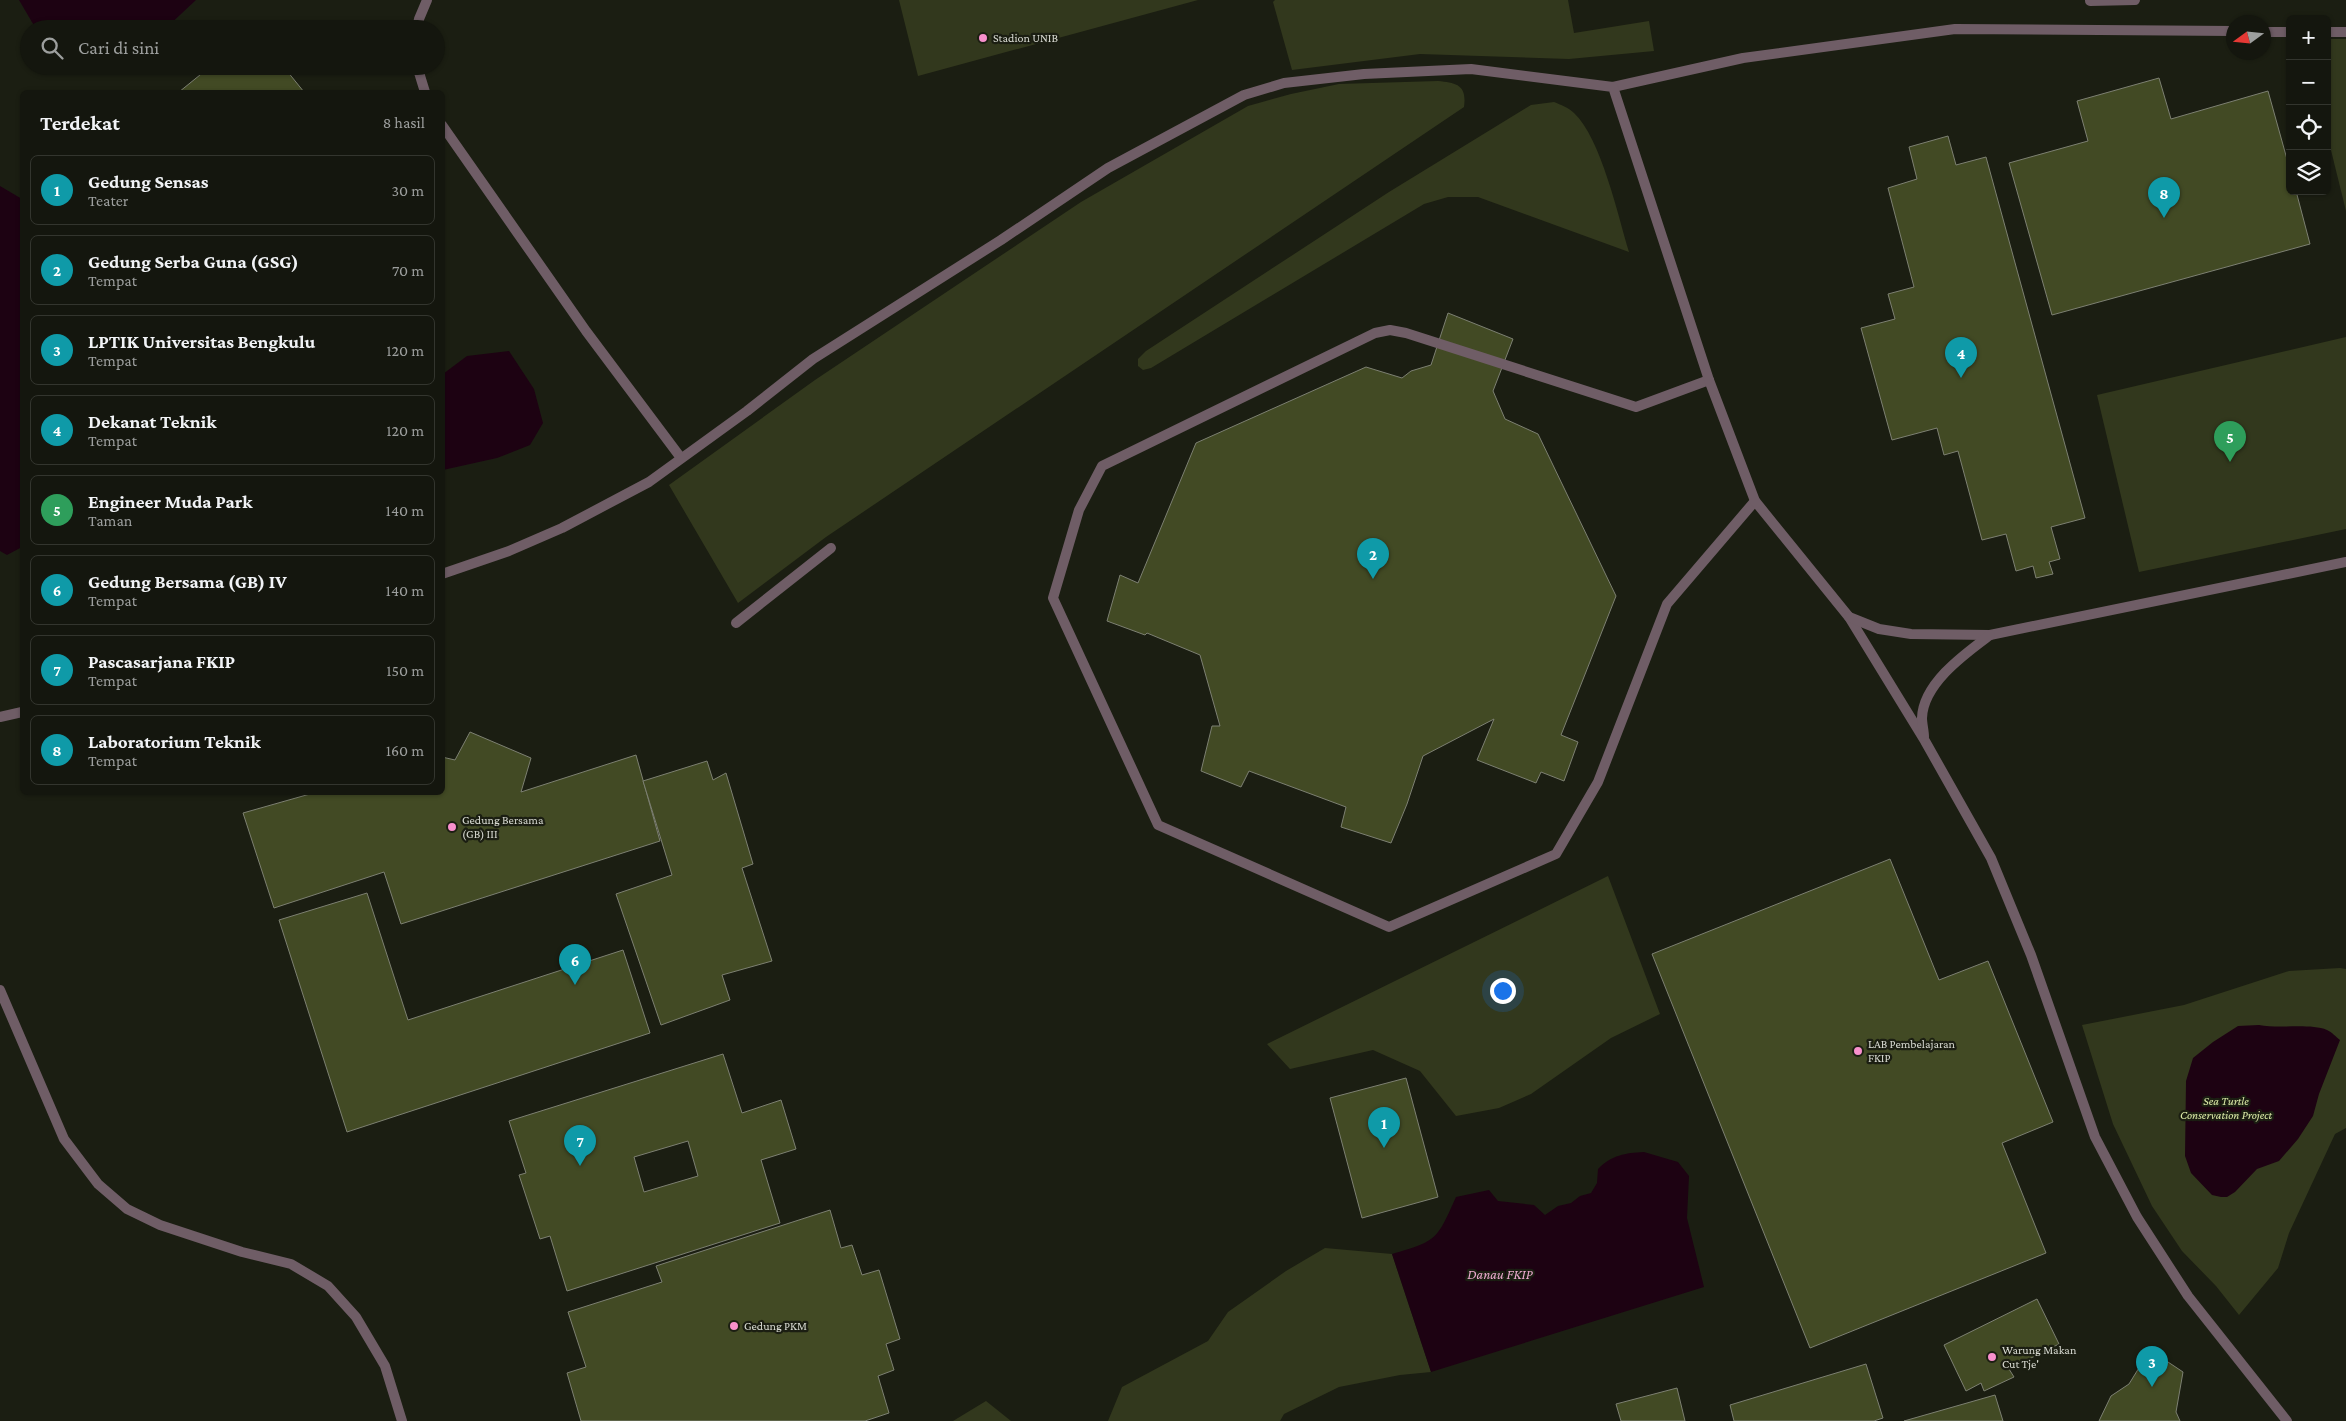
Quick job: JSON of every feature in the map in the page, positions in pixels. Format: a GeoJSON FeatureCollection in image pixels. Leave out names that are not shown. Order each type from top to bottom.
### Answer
{"type":"FeatureCollection","features":[{"type":"Feature","properties":{"kind":"lane"},"geometry":{"type":"LineString","coordinates":[[419,20],[427,0]]}},
{"type":"Feature","properties":{"kind":"lane"},"geometry":{"type":"LineString","coordinates":[[2090,1],[2136,0]]}},
{"type":"Feature","properties":{"kind":"lane"},"geometry":{"type":"LineString","coordinates":[[445,573],[508,551],[562,528],[649,482],[747,411],[814,359],[1001,240],[1108,168],[1244,95],[1284,83],[1346,76],[1471,69],[1612,87],[1743,58],[1955,29],[2226,31]]}},
{"type":"Feature","properties":{"kind":"lane"},"geometry":{"type":"LineString","coordinates":[[2271,32],[2286,32]]}},
{"type":"Feature","properties":{"kind":"lane"},"geometry":{"type":"LineString","coordinates":[[2331,32],[2346,32]]}},
{"type":"Feature","properties":{"kind":"lane"},"geometry":{"type":"LineString","coordinates":[[420,75],[424,90]]}},
{"type":"Feature","properties":{"kind":"lane"},"geometry":{"type":"LineString","coordinates":[[1612,87],[1709,380],[1755,501],[1849,617],[1925,741],[1991,858],[2031,955],[2096,1137],[2137,1217],[2188,1296],[2288,1421]]}},
{"type":"Feature","properties":{"kind":"lane"},"geometry":{"type":"LineString","coordinates":[[445,128],[580,323],[681,458]]}},
{"type":"Feature","properties":{"kind":"lane"},"geometry":{"type":"LineString","coordinates":[[1709,380],[1636,407],[1406,333],[1390,330],[1375,333],[1102,466],[1079,510],[1053,598],[1158,825],[1389,927],[1556,854],[1598,782],[1667,604],[1755,501]]}},
{"type":"Feature","properties":{"kind":"lane"},"geometry":{"type":"LineString","coordinates":[[736,622],[831,548]]}},
{"type":"Feature","properties":{"kind":"lane"},"geometry":{"type":"LineString","coordinates":[[1849,617],[1879,629],[1911,634],[1990,635],[2346,562]]}},
{"type":"Feature","properties":{"kind":"lane"},"geometry":{"type":"LineString","coordinates":[[1925,741],[1922,716],[1928,698],[1936,684],[1955,662],[1990,635]]}},
{"type":"Feature","properties":{"kind":"lane"},"geometry":{"type":"LineString","coordinates":[[0,717],[20,712]]}},
{"type":"Feature","properties":{"kind":"lane"},"geometry":{"type":"LineString","coordinates":[[0,990],[64,1139],[98,1184],[127,1209],[160,1225],[242,1252],[291,1264],[328,1286],[356,1317],[385,1366],[402,1421]]}},
{"type":"Feature","properties":{"kind":"green space","name":"Stadion UNIB"},"geometry":{"type":"Polygon","coordinates":[[[899,0],[1198,0],[918,76],[899,0]]]}},
{"type":"Feature","properties":{"kind":"green space"},"geometry":{"type":"Polygon","coordinates":[[[1275,0],[1568,0],[1574,33],[1649,21],[1654,51],[1569,59],[1420,54],[1292,70],[1273,2],[1275,0]]]}},
{"type":"Feature","properties":{"kind":"green space"},"geometry":{"type":"Polygon","coordinates":[[[2331,39],[2346,39],[2346,211],[2331,150],[2331,39]]]}},
{"type":"Feature","properties":{"kind":"green space"},"geometry":{"type":"Polygon","coordinates":[[[1438,81],[1459,86],[1464,94],[1464,107],[826,537],[738,603],[669,485],[815,380],[1081,202],[1248,106],[1291,94],[1339,84],[1438,81]]]}},
{"type":"Feature","properties":{"kind":"green space"},"geometry":{"type":"Polygon","coordinates":[[[1554,102],[1574,113],[1584,125],[1592,140],[1608,178],[1629,252],[1478,197],[1448,197],[1424,204],[1151,368],[1143,370],[1138,366],[1138,359],[1146,351],[1389,192],[1531,105],[1554,102]]]}},
{"type":"Feature","properties":{"kind":"green space"},"geometry":{"type":"Polygon","coordinates":[[[2346,337],[2346,529],[2139,572],[2097,395],[2346,337]]]}},
{"type":"Feature","properties":{"kind":"green space"},"geometry":{"type":"Polygon","coordinates":[[[1608,876],[1660,1014],[1611,1038],[1531,1094],[1499,1108],[1456,1116],[1420,1071],[1373,1050],[1290,1069],[1267,1044],[1608,876]]]}},
{"type":"Feature","properties":{"kind":"green space","name":"Sea Turtle Conservation Project"},"geometry":{"type":"Polygon","coordinates":[[[2346,969],[2346,1128],[2335,1134],[2289,1233],[2278,1268],[2239,1315],[2216,1286],[2182,1251],[2152,1206],[2113,1124],[2082,1025],[2184,1005],[2289,971],[2346,969]]]}},
{"type":"Feature","properties":{"kind":"green space"},"geometry":{"type":"Polygon","coordinates":[[[1325,1248],[1392,1254],[1431,1372],[1400,1375],[1339,1387],[1284,1414],[1280,1421],[1108,1421],[1122,1387],[1208,1341],[1228,1312],[1286,1271],[1325,1248]]]}},
{"type":"Feature","properties":{"kind":"green space"},"geometry":{"type":"Polygon","coordinates":[[[986,1401],[1011,1421],[953,1421],[986,1401]]]}},
{"type":"Feature","properties":{"kind":"water"},"geometry":{"type":"Polygon","coordinates":[[[19,0],[196,0],[175,20],[31,20],[19,0]]]}},
{"type":"Feature","properties":{"kind":"water"},"geometry":{"type":"Polygon","coordinates":[[[0,186],[20,198],[20,548],[7,555],[0,551],[0,186]]]}},
{"type":"Feature","properties":{"kind":"water"},"geometry":{"type":"Polygon","coordinates":[[[509,351],[534,389],[543,423],[530,445],[497,458],[445,470],[445,372],[467,356],[509,351]]]}},
{"type":"Feature","properties":{"kind":"water"},"geometry":{"type":"Polygon","coordinates":[[[2259,1025],[2320,1028],[2329,1031],[2340,1040],[2319,1094],[2313,1116],[2298,1139],[2279,1161],[2257,1169],[2235,1192],[2227,1197],[2212,1195],[2191,1173],[2185,1156],[2186,1081],[2193,1058],[2213,1042],[2238,1026],[2259,1025]]]}},
{"type":"Feature","properties":{"kind":"water","name":"Danau FKIP"},"geometry":{"type":"Polygon","coordinates":[[[1644,1152],[1678,1162],[1689,1176],[1687,1218],[1704,1287],[1431,1372],[1392,1254],[1419,1246],[1434,1236],[1440,1230],[1456,1197],[1489,1190],[1498,1201],[1534,1205],[1545,1215],[1558,1206],[1571,1203],[1580,1196],[1591,1193],[1597,1183],[1598,1169],[1603,1164],[1625,1154],[1644,1152]]]}},
{"type":"Feature","properties":{"kind":"building"},"geometry":{"type":"Polygon","coordinates":[[[200,75],[290,75],[302,90],[181,90],[200,75]]]}},
{"type":"Feature","properties":{"kind":"building"},"geometry":{"type":"Polygon","coordinates":[[[2159,78],[2171,119],[2268,91],[2286,156],[2286,195],[2297,195],[2310,244],[2052,315],[2009,163],[2088,141],[2077,101],[2159,78]]]}},
{"type":"Feature","properties":{"kind":"building"},"geometry":{"type":"Polygon","coordinates":[[[1948,136],[1956,165],[1986,157],[2085,518],[2051,527],[2060,559],[2049,562],[2053,574],[2036,578],[2033,566],[2016,571],[2006,534],[1982,540],[1958,451],[1944,455],[1937,428],[1892,440],[1861,328],[1895,319],[1888,294],[1914,287],[1888,188],[1917,179],[1909,147],[1948,136]]]}},
{"type":"Feature","properties":{"kind":"building"},"geometry":{"type":"Polygon","coordinates":[[[1448,313],[1513,339],[1493,391],[1505,419],[1538,434],[1616,596],[1561,735],[1578,742],[1564,781],[1541,772],[1536,783],[1477,760],[1494,719],[1423,756],[1407,804],[1391,843],[1341,827],[1346,807],[1249,771],[1241,787],[1201,771],[1212,726],[1220,726],[1200,655],[1147,633],[1145,635],[1107,621],[1120,575],[1138,583],[1196,443],[1366,367],[1402,378],[1411,371],[1431,365],[1448,313]]]}},
{"type":"Feature","properties":{"kind":"building","name":"Gedung Bersama (GB) III"},"geometry":{"type":"Polygon","coordinates":[[[470,732],[531,758],[521,792],[636,755],[660,841],[401,924],[384,872],[274,908],[243,813],[306,795],[445,795],[445,758],[455,760],[470,732]]]}},
{"type":"Feature","properties":{"kind":"building"},"geometry":{"type":"Polygon","coordinates":[[[707,761],[713,780],[726,773],[753,864],[742,868],[772,961],[722,975],[730,1000],[661,1025],[616,894],[672,875],[643,781],[707,761]]]}},
{"type":"Feature","properties":{"kind":"building","name":"LAB Pembelajaran FKIP"},"geometry":{"type":"Polygon","coordinates":[[[1890,859],[1939,980],[1988,961],[2053,1122],[2002,1143],[2046,1253],[1810,1348],[1652,954],[1890,859]]]}},
{"type":"Feature","properties":{"kind":"building"},"geometry":{"type":"Polygon","coordinates":[[[367,893],[408,1020],[623,950],[650,1033],[347,1132],[279,920],[367,893]]]}},
{"type":"Feature","properties":{"kind":"building"},"geometry":{"type":"Polygon","coordinates":[[[723,1054],[742,1113],[781,1100],[796,1149],[761,1160],[780,1223],[567,1291],[550,1236],[540,1239],[519,1175],[526,1173],[509,1121],[723,1054]],[[688,1141],[634,1157],[644,1192],[698,1176],[688,1141]]]}},
{"type":"Feature","properties":{"kind":"building"},"geometry":{"type":"Polygon","coordinates":[[[1406,1078],[1438,1197],[1362,1218],[1330,1098],[1406,1078]]]}},
{"type":"Feature","properties":{"kind":"building","name":"Gedung PKM"},"geometry":{"type":"Polygon","coordinates":[[[830,1210],[841,1248],[852,1245],[862,1275],[879,1270],[900,1339],[886,1344],[894,1370],[878,1376],[889,1413],[865,1421],[581,1421],[567,1373],[586,1367],[568,1312],[662,1282],[656,1266],[830,1210]]]}},
{"type":"Feature","properties":{"kind":"building","name":"Warung Makan Cut Tje'"},"geometry":{"type":"Polygon","coordinates":[[[2037,1299],[2059,1344],[2009,1369],[2014,1377],[1984,1391],[1981,1383],[1966,1391],[1944,1345],[2037,1299]]]}},
{"type":"Feature","properties":{"kind":"building"},"geometry":{"type":"Polygon","coordinates":[[[2150,1350],[2183,1372],[2176,1412],[2180,1421],[2099,1421],[2111,1396],[2129,1384],[2150,1350]]]}},
{"type":"Feature","properties":{"kind":"building"},"geometry":{"type":"Polygon","coordinates":[[[1866,1364],[1883,1418],[1874,1421],[1734,1421],[1730,1405],[1866,1364]]]}},
{"type":"Feature","properties":{"kind":"building"},"geometry":{"type":"Polygon","coordinates":[[[1677,1388],[1685,1421],[1621,1421],[1616,1404],[1677,1388]]]}},
{"type":"Feature","properties":{"kind":"building"},"geometry":{"type":"Polygon","coordinates":[[[1995,1395],[2003,1421],[1904,1421],[1995,1395]]]}},
{"type":"Feature","properties":{"kind":"place","name":"Stadion UNIB"},"geometry":{"type":"Point","coordinates":[983,38]}},
{"type":"Feature","properties":{"kind":"place","name":"Laboratorium Teknik"},"geometry":{"type":"Point","coordinates":[2164,218]}},
{"type":"Feature","properties":{"kind":"place","name":"Dekanat Teknik"},"geometry":{"type":"Point","coordinates":[1961,378]}},
{"type":"Feature","properties":{"kind":"place","name":"Engineer Muda Park"},"geometry":{"type":"Point","coordinates":[2230,462]}},
{"type":"Feature","properties":{"kind":"place","name":"Gedung Serba Guna (GSG)"},"geometry":{"type":"Point","coordinates":[1373,579]}},
{"type":"Feature","properties":{"kind":"place","name":"Gedung Bersama (GB) III"},"geometry":{"type":"Point","coordinates":[452,827]}},
{"type":"Feature","properties":{"kind":"place","name":"Gedung Bersama (GB) IV"},"geometry":{"type":"Point","coordinates":[575,985]}},
{"type":"Feature","properties":{"kind":"place","name":"LAB Pembelajaran FKIP"},"geometry":{"type":"Point","coordinates":[1858,1051]}},
{"type":"Feature","properties":{"kind":"place","name":"Gedung Sensas"},"geometry":{"type":"Point","coordinates":[1384,1148]}},
{"type":"Feature","properties":{"kind":"place","name":"Pascasarjana FKIP"},"geometry":{"type":"Point","coordinates":[580,1166]}},
{"type":"Feature","properties":{"kind":"place","name":"Gedung PKM"},"geometry":{"type":"Point","coordinates":[734,1326]}},
{"type":"Feature","properties":{"kind":"place","name":"Warung Makan Cut Tje'"},"geometry":{"type":"Point","coordinates":[1992,1357]}},
{"type":"Feature","properties":{"kind":"place","name":"LPTIK Universitas Bengkulu"},"geometry":{"type":"Point","coordinates":[2152,1387]}}]}
